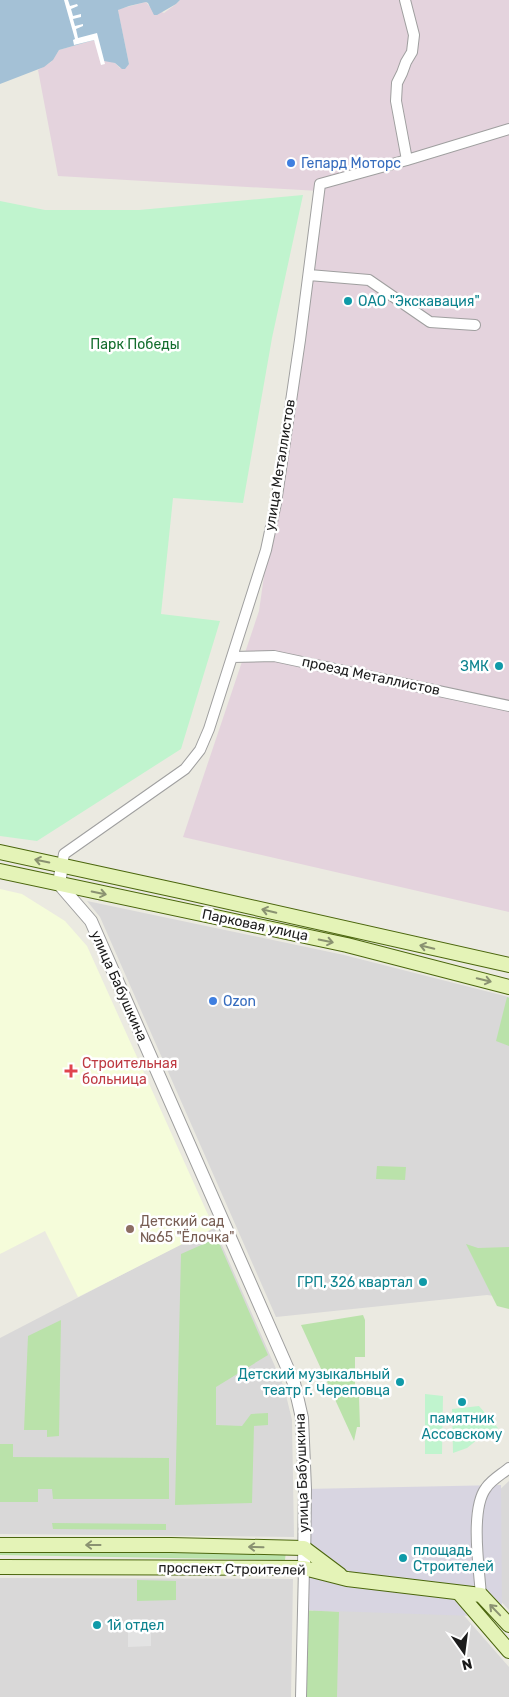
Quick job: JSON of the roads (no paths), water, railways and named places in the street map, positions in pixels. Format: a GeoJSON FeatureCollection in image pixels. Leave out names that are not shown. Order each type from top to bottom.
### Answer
{"type":"FeatureCollection","features":[{"type":"Feature","properties":{"kind":"main road","name":"Парковая улица"},"geometry":{"type":"LineString","coordinates":[[0,852],[509,965]]}},
{"type":"Feature","properties":{"kind":"main road","name":"Парковая улица"},"geometry":{"type":"LineString","coordinates":[[0,871],[338,943],[509,987]]}},
{"type":"Feature","properties":{"kind":"main road","name":"проспект Строителей"},"geometry":{"type":"LineString","coordinates":[[0,1545],[161,1545],[304,1548],[346,1579]]}},
{"type":"Feature","properties":{"kind":"main road","name":"проспект Строителей"},"geometry":{"type":"LineString","coordinates":[[0,1567],[304,1568],[346,1579]]}},
{"type":"Feature","properties":{"kind":"main road"},"geometry":{"type":"LineString","coordinates":[[346,1579],[481,1595],[509,1625]]}},
{"type":"Feature","properties":{"kind":"main road"},"geometry":{"type":"LineString","coordinates":[[459,1593],[509,1651]]}},
{"type":"Feature","properties":{"kind":"street"},"geometry":{"type":"LineString","coordinates":[[405,0],[414,35],[412,52],[397,83],[396,101],[408,160]]}},
{"type":"Feature","properties":{"kind":"street","name":"улица Металлистов"},"geometry":{"type":"LineString","coordinates":[[62,865],[64,854],[186,769],[200,750],[209,729],[266,550],[276,503],[320,184],[408,160],[509,129]]}},
{"type":"Feature","properties":{"kind":"street"},"geometry":{"type":"LineString","coordinates":[[309,274],[369,280],[430,322],[475,325]]}},
{"type":"Feature","properties":{"kind":"street","name":"проезд Металлистов"},"geometry":{"type":"LineString","coordinates":[[232,657],[274,656],[509,706]]}},
{"type":"Feature","properties":{"kind":"street"},"geometry":{"type":"LineString","coordinates":[[60,884],[62,865]]}},
{"type":"Feature","properties":{"kind":"street","name":"улица Бабушкина"},"geometry":{"type":"LineString","coordinates":[[60,884],[91,921],[294,1383],[302,1418],[305,1489],[301,1697]]}},
{"type":"Feature","properties":{"kind":"street"},"geometry":{"type":"LineString","coordinates":[[481,1595],[477,1515],[486,1488],[509,1468]]}},
{"type":"Feature","properties":{"kind":"water"},"geometry":{"type":"Polygon","coordinates":[[[0,0],[180,0],[157,15],[154,15],[146,2],[118,10],[129,64],[125,69],[122,69],[115,63],[104,61],[94,40],[59,50],[53,60],[44,67],[0,84],[0,0]]]}},
{"type":"Feature","properties":{"kind":"place","name":"Гепард Моторс"},"geometry":{"type":"Point","coordinates":[291,163]}},
{"type":"Feature","properties":{"kind":"place","name":"ОАО \"Экскавация\""},"geometry":{"type":"Point","coordinates":[348,301]}},
{"type":"Feature","properties":{"kind":"place","name":"ЗМК"},"geometry":{"type":"Point","coordinates":[499,666]}},
{"type":"Feature","properties":{"kind":"place","name":"Ozon"},"geometry":{"type":"Point","coordinates":[213,1001]}},
{"type":"Feature","properties":{"kind":"place","name":"Строительная больница"},"geometry":{"type":"Point","coordinates":[71,1071]}},
{"type":"Feature","properties":{"kind":"place","name":"Детский сад №65 \"Ёлочка\""},"geometry":{"type":"Point","coordinates":[130,1229]}},
{"type":"Feature","properties":{"kind":"place","name":"ГРП, 326 квартал"},"geometry":{"type":"Point","coordinates":[423,1282]}},
{"type":"Feature","properties":{"kind":"place","name":"Детский музыкальный театр г. Череповца"},"geometry":{"type":"Point","coordinates":[400,1382]}},
{"type":"Feature","properties":{"kind":"place","name":"памятник Ассовскому"},"geometry":{"type":"Point","coordinates":[462,1402]}},
{"type":"Feature","properties":{"kind":"place","name":"площадь Строителей"},"geometry":{"type":"Point","coordinates":[403,1558]}},
{"type":"Feature","properties":{"kind":"place","name":"1й отдел"},"geometry":{"type":"Point","coordinates":[97,1625]}},
{"type":"Feature","properties":{"kind":"park label","name":"Парк Победы"},"geometry":{"type":"Point","coordinates":[135,344]}}]}
